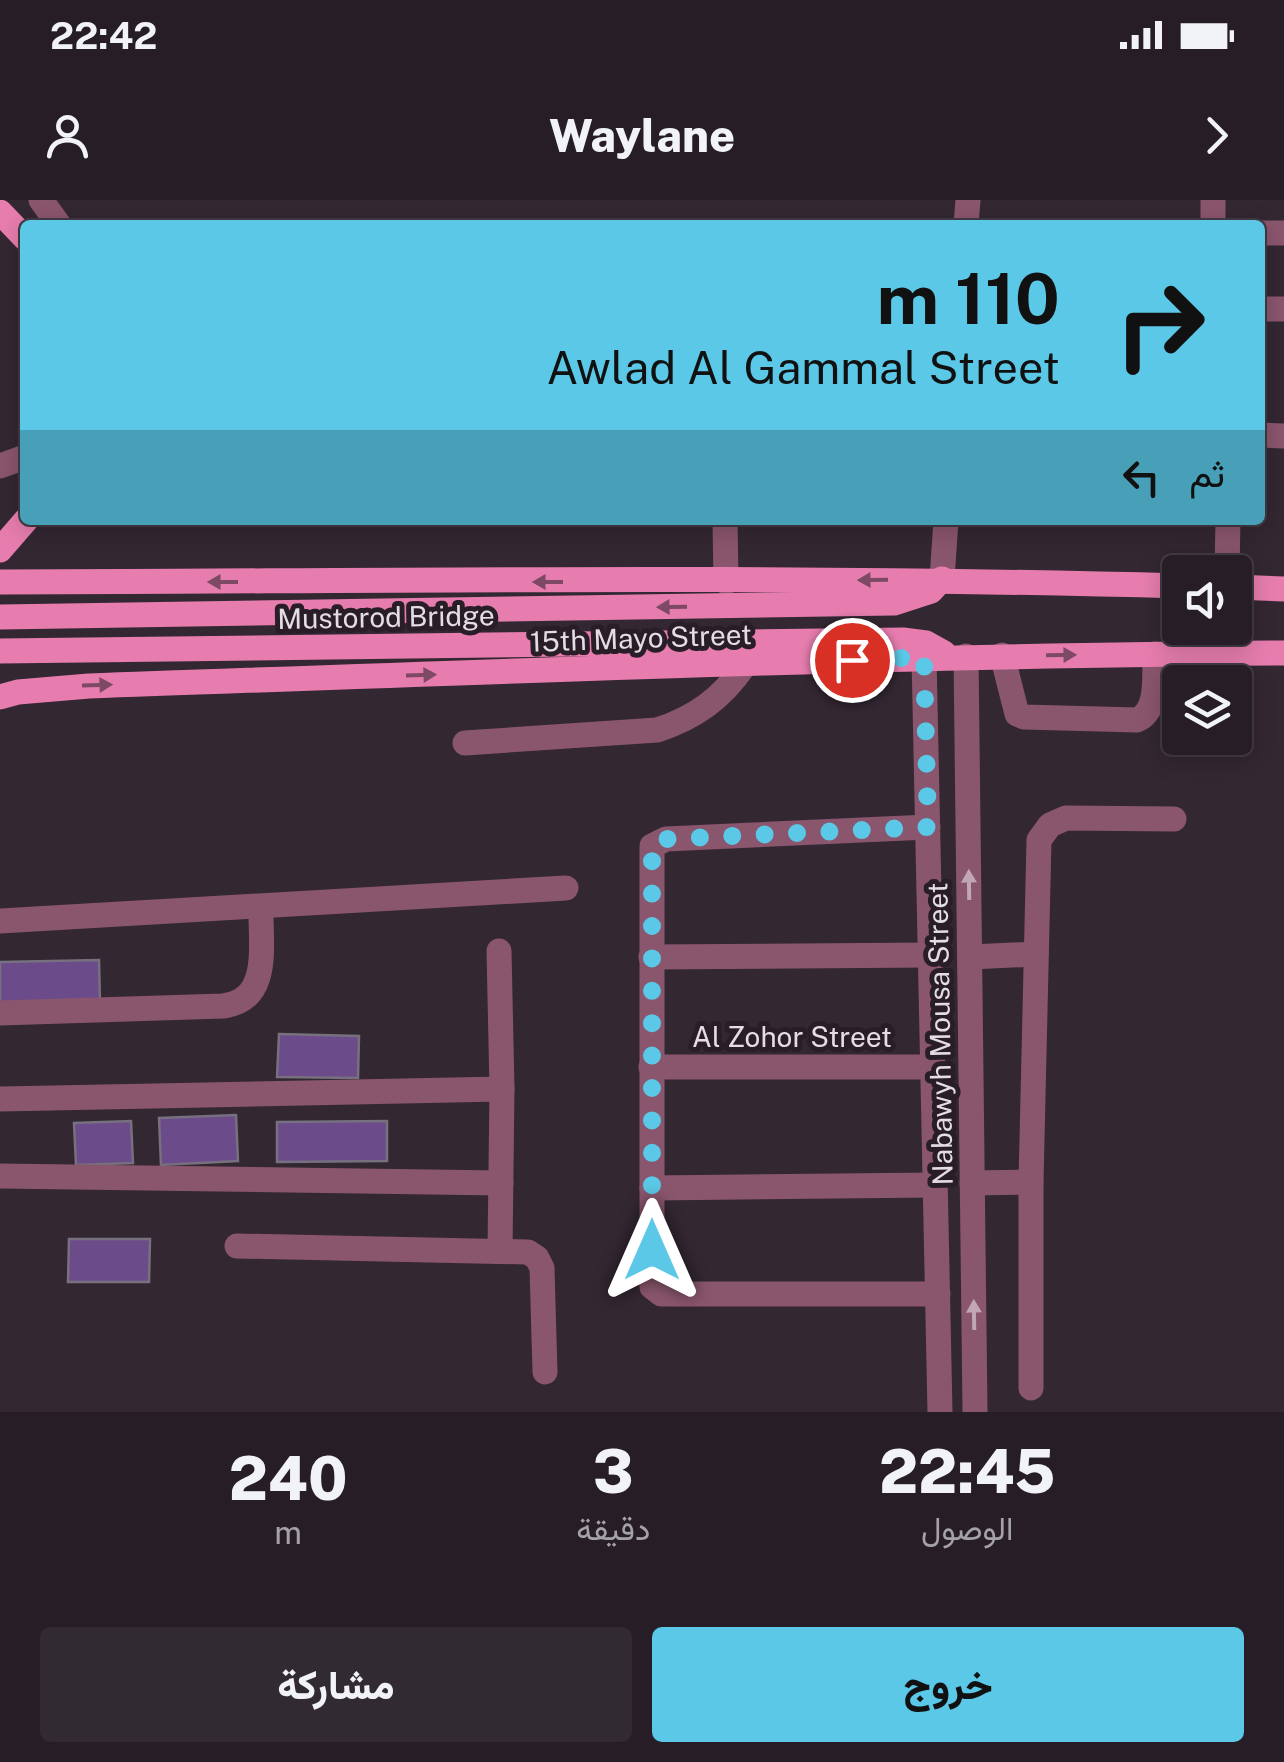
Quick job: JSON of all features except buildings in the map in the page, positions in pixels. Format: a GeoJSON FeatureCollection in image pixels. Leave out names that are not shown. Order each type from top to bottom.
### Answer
{"type":"FeatureCollection","features":[{"type":"Feature","properties":{"kind":"main road"},"geometry":{"type":"LineString","coordinates":[[0,212],[20,233]]}},
{"type":"Feature","properties":{"kind":"main road"},"geometry":{"type":"LineString","coordinates":[[0,550],[22,525]]}},
{"type":"Feature","properties":{"kind":"main road","name":"15th Mayo Street"},"geometry":{"type":"LineString","coordinates":[[0,582],[942,579],[1162,585]]}},
{"type":"Feature","properties":{"kind":"main road","name":"Mustorod Bridge"},"geometry":{"type":"LineString","coordinates":[[0,617],[906,601],[931,591],[942,579]]}},
{"type":"Feature","properties":{"kind":"main road"},"geometry":{"type":"LineString","coordinates":[[1252,587],[1284,588]]}},
{"type":"Feature","properties":{"kind":"main road","name":"Mustorod Bridge"},"geometry":{"type":"LineString","coordinates":[[0,651],[914,640],[938,648],[946,656]]}},
{"type":"Feature","properties":{"kind":"main road","name":"15th Mayo Street"},"geometry":{"type":"LineString","coordinates":[[0,697],[75,686],[744,666],[946,656],[1284,652]]}},
{"type":"Feature","properties":{"kind":"street"},"geometry":{"type":"LineString","coordinates":[[724,525],[726,582]]}},
{"type":"Feature","properties":{"kind":"street"},"geometry":{"type":"LineString","coordinates":[[942,579],[946,525]]}},
{"type":"Feature","properties":{"kind":"street"},"geometry":{"type":"LineString","coordinates":[[1227,555],[1228,525]]}},
{"type":"Feature","properties":{"kind":"street"},"geometry":{"type":"LineString","coordinates":[[1002,656],[1016,714],[1024,718],[1137,720],[1151,710],[1155,654]]}},
{"type":"Feature","properties":{"kind":"street","name":"Nabawyh Mousa Street"},"geometry":{"type":"LineString","coordinates":[[940,1412],[928,827],[946,656]]}},
{"type":"Feature","properties":{"kind":"street","name":"Nabawyh Mousa Street"},"geometry":{"type":"LineString","coordinates":[[946,656],[970,957],[975,1412]]}},
{"type":"Feature","properties":{"kind":"street"},"geometry":{"type":"LineString","coordinates":[[466,743],[657,730],[686,719],[712,702],[744,666]]}},
{"type":"Feature","properties":{"kind":"street"},"geometry":{"type":"LineString","coordinates":[[1031,1388],[1038,848],[1050,825],[1066,818],[1174,819]]}},
{"type":"Feature","properties":{"kind":"street"},"geometry":{"type":"LineString","coordinates":[[928,827],[666,839],[652,846],[652,1287],[662,1294],[938,1294]]}},
{"type":"Feature","properties":{"kind":"street"},"geometry":{"type":"LineString","coordinates":[[0,921],[566,888]]}},
{"type":"Feature","properties":{"kind":"street"},"geometry":{"type":"LineString","coordinates":[[0,1013],[223,1006],[241,1002],[259,982],[261,907]]}},
{"type":"Feature","properties":{"kind":"street"},"geometry":{"type":"LineString","coordinates":[[499,951],[500,1250]]}},
{"type":"Feature","properties":{"kind":"street"},"geometry":{"type":"LineString","coordinates":[[970,957],[1036,954]]}},
{"type":"Feature","properties":{"kind":"street"},"geometry":{"type":"LineString","coordinates":[[651,958],[930,955]]}},
{"type":"Feature","properties":{"kind":"street","name":"Al Zohor Street"},"geometry":{"type":"LineString","coordinates":[[652,1067],[933,1067]]}},
{"type":"Feature","properties":{"kind":"street"},"geometry":{"type":"LineString","coordinates":[[0,1099],[502,1089]]}},
{"type":"Feature","properties":{"kind":"street"},"geometry":{"type":"LineString","coordinates":[[0,1176],[501,1184]]}},
{"type":"Feature","properties":{"kind":"street"},"geometry":{"type":"LineString","coordinates":[[972,1184],[1032,1182]]}},
{"type":"Feature","properties":{"kind":"street"},"geometry":{"type":"LineString","coordinates":[[652,1188],[935,1185]]}},
{"type":"Feature","properties":{"kind":"street"},"geometry":{"type":"LineString","coordinates":[[238,1246],[528,1252],[542,1268],[546,1372]]}},
{"type":"Feature","properties":{"kind":"route"},"geometry":{"type":"LineString","coordinates":[[652,1250],[652,846],[666,839],[928,827],[924,657],[852,660]]}}]}
